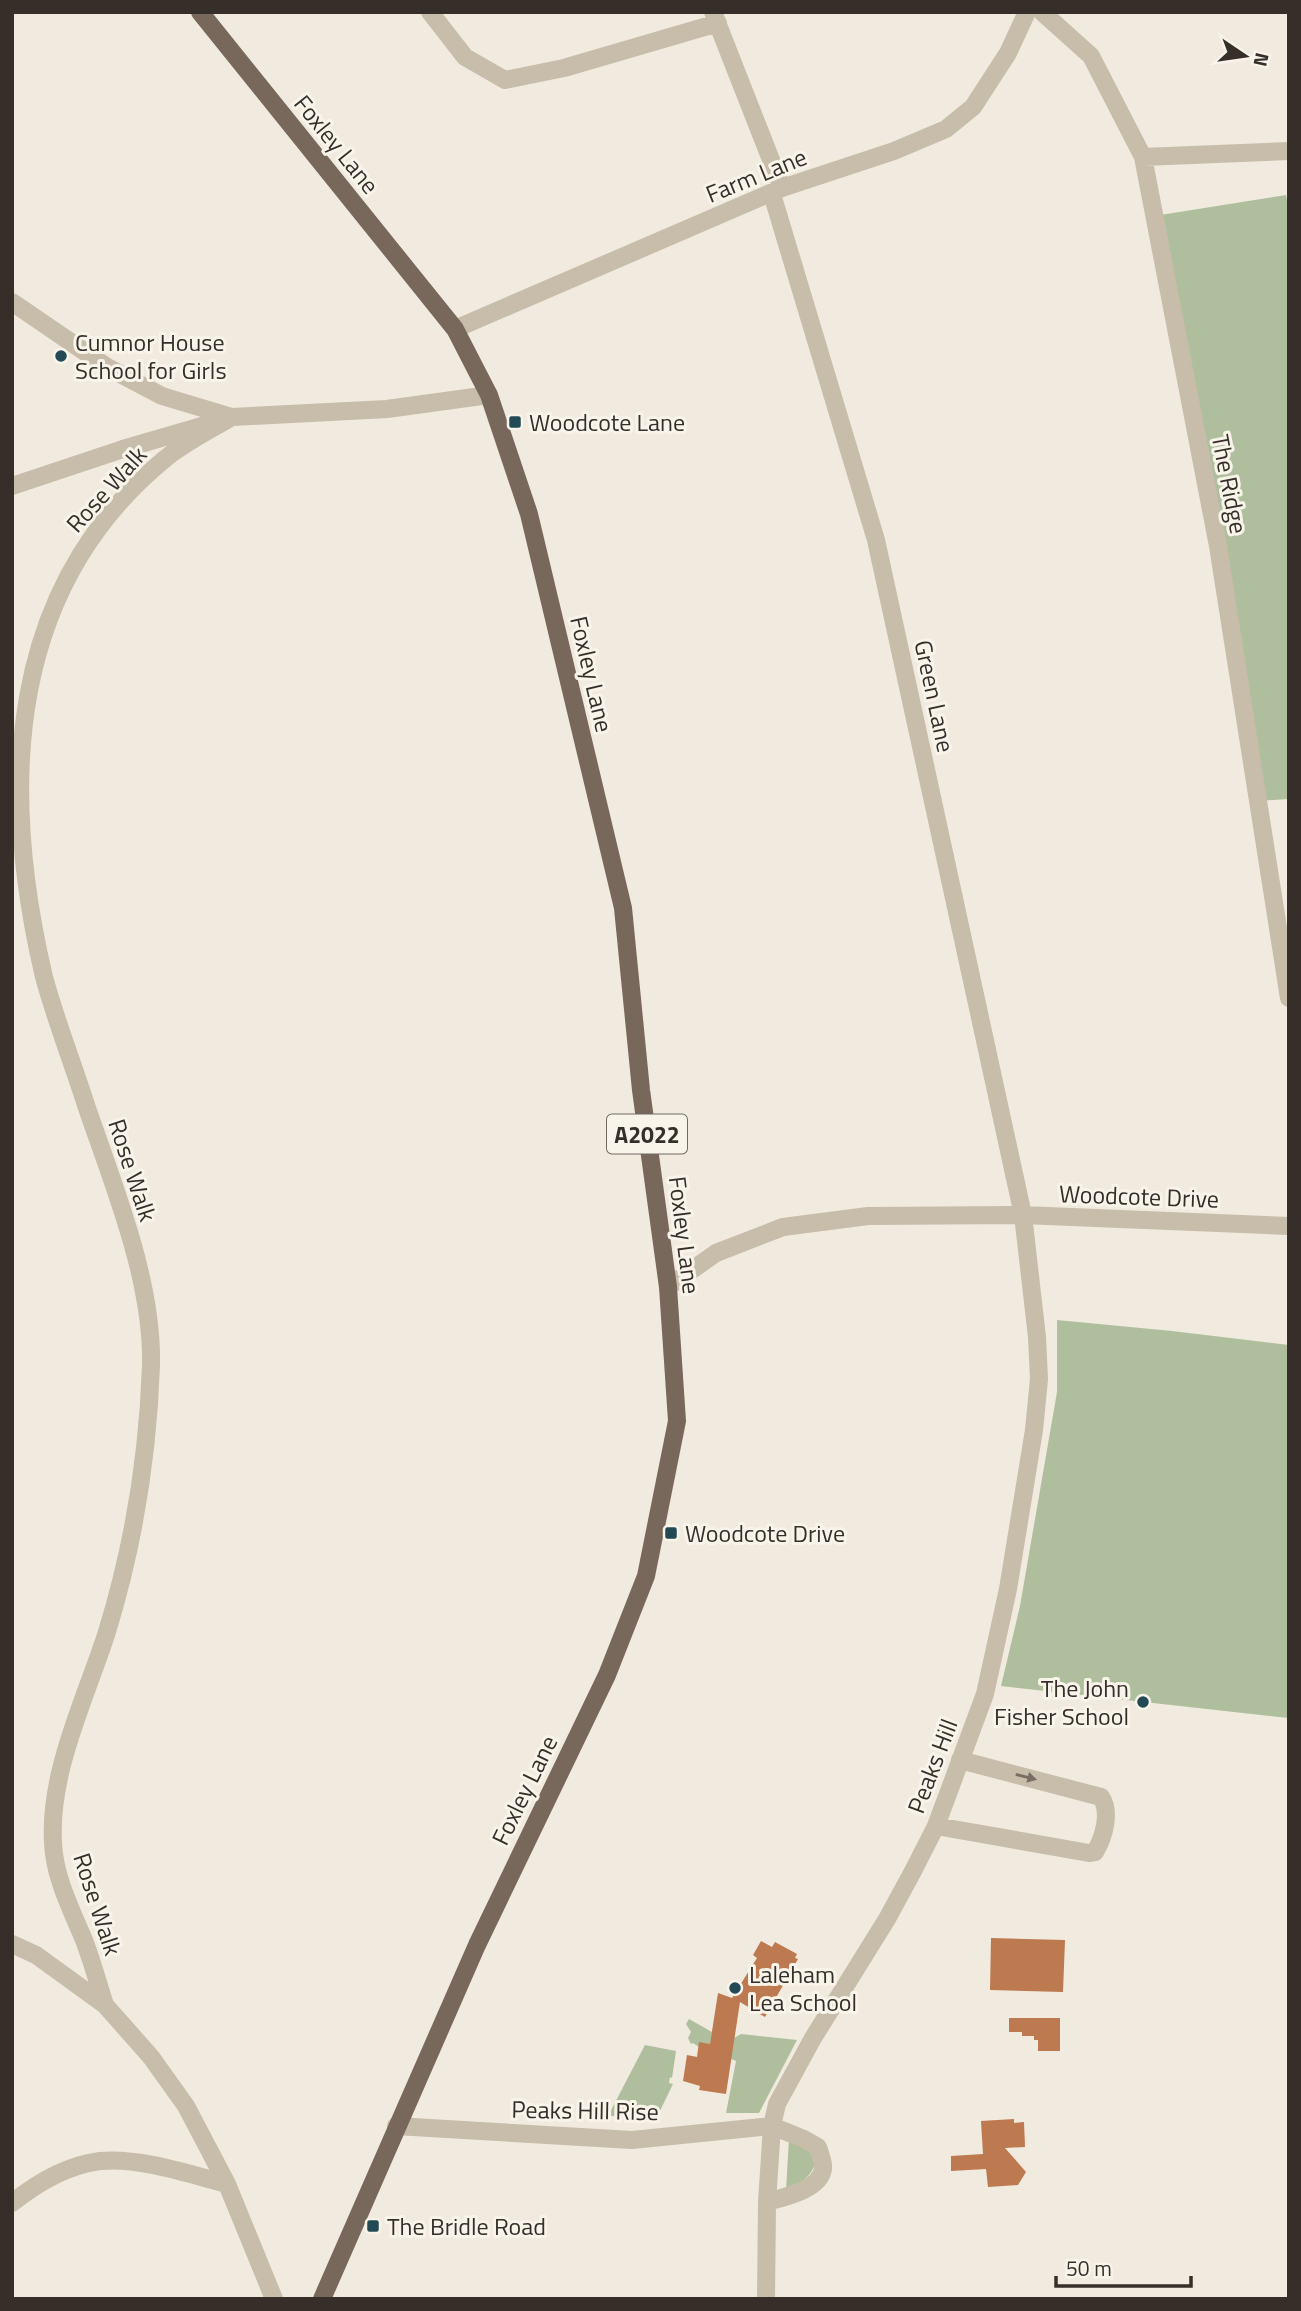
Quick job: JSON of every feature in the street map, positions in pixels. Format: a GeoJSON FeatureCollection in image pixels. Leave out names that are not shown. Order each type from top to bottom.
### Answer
{"type":"FeatureCollection","features":[{"type":"Feature","properties":{"kind":"main road","name":"Foxley Lane"},"geometry":{"type":"LineString","coordinates":[[200,12],[455,329],[489,395],[529,513],[623,908],[641,1090],[668,1286],[677,1421],[646,1576],[607,1675],[477,1945],[322,2299]]}},
{"type":"Feature","properties":{"kind":"street"},"geometry":{"type":"LineString","coordinates":[[430,12],[465,57],[505,80],[564,68],[715,17]]}},
{"type":"Feature","properties":{"kind":"street","name":"Farm Lane"},"geometry":{"type":"LineString","coordinates":[[455,329],[777,191],[894,151],[946,129],[973,107],[1008,53],[1027,12]]}},
{"type":"Feature","properties":{"kind":"street","name":"The Ridge"},"geometry":{"type":"LineString","coordinates":[[1042,12],[1091,56],[1143,157],[1218,546],[1289,998]]}},
{"type":"Feature","properties":{"kind":"street","name":"Green Lane"},"geometry":{"type":"LineString","coordinates":[[715,17],[777,191],[876,540],[1023,1215]]}},
{"type":"Feature","properties":{"kind":"street"},"geometry":{"type":"LineString","coordinates":[[1143,157],[1289,151]]}},
{"type":"Feature","properties":{"kind":"street"},"geometry":{"type":"LineString","coordinates":[[12,302],[107,367],[162,396],[232,417]]}},
{"type":"Feature","properties":{"kind":"street"},"geometry":{"type":"LineString","coordinates":[[12,486],[232,417],[387,409],[489,395]]}},
{"type":"Feature","properties":{"kind":"street","name":"Rose Walk"},"geometry":{"type":"LineString","coordinates":[[106,2005],[60,1880],[53,1843],[55,1804],[75,1724],[109,1623],[130,1547],[147,1424],[151,1364],[150,1327],[130,1239],[44,978],[23,878],[18,824],[18,744],[22,706],[33,659],[52,609],[88,543],[130,492],[169,456],[232,417]]}},
{"type":"Feature","properties":{"kind":"street","name":"Woodcote Drive"},"geometry":{"type":"LineString","coordinates":[[668,1286],[716,1253],[783,1227],[868,1216],[1023,1215],[1289,1226]]}},
{"type":"Feature","properties":{"kind":"street","name":"Peaks Hill"},"geometry":{"type":"LineString","coordinates":[[766,2299],[767,2203],[772,2126],[777,2104],[887,1919],[936,1826],[985,1694],[1008,1589],[1034,1430],[1039,1379],[1023,1215]]}},
{"type":"Feature","properties":{"kind":"street"},"geometry":{"type":"LineString","coordinates":[[936,1826],[1089,1853],[1095,1852],[1099,1845],[1107,1814],[1101,1797],[960,1760]]}},
{"type":"Feature","properties":{"kind":"street"},"geometry":{"type":"LineString","coordinates":[[12,1944],[36,1955],[106,2005],[151,2057],[186,2106],[227,2184],[274,2299]]}},
{"type":"Feature","properties":{"kind":"street","name":"Peaks Hill Rise"},"geometry":{"type":"LineString","coordinates":[[396,2126],[632,2140],[772,2126]]}},
{"type":"Feature","properties":{"kind":"street"},"geometry":{"type":"LineString","coordinates":[[767,2203],[812,2185],[820,2177],[823,2168],[818,2147],[772,2126]]}},
{"type":"Feature","properties":{"kind":"street"},"geometry":{"type":"LineString","coordinates":[[12,2203],[47,2180],[78,2166],[101,2161],[133,2162],[227,2184]]}},
{"type":"Feature","properties":{"kind":"green space"},"geometry":{"type":"Polygon","coordinates":[[[1286,195],[1289,212],[1289,799],[1257,801],[1154,216],[1286,195]]]}},
{"type":"Feature","properties":{"kind":"green space"},"geometry":{"type":"Polygon","coordinates":[[[1057,1320],[1289,1345],[1288,1718],[1001,1686],[1020,1606],[1057,1392],[1057,1320]]]}},
{"type":"Feature","properties":{"kind":"green space"},"geometry":{"type":"Polygon","coordinates":[[[689,2019],[712,2032],[710,2044],[699,2047],[691,2044],[688,2038],[691,2032],[686,2024],[689,2019]]]}},
{"type":"Feature","properties":{"kind":"green space"},"geometry":{"type":"Polygon","coordinates":[[[741,2034],[797,2040],[759,2113],[726,2113],[736,2061],[731,2059],[734,2038],[741,2034]]]}},
{"type":"Feature","properties":{"kind":"green space"},"geometry":{"type":"Polygon","coordinates":[[[645,2045],[676,2051],[669,2083],[673,2084],[658,2115],[608,2116],[645,2045]]]}},
{"type":"Feature","properties":{"kind":"green space"},"geometry":{"type":"Polygon","coordinates":[[[789,2138],[817,2157],[806,2178],[786,2191],[789,2138]]]}},
{"type":"Feature","properties":{"kind":"building"},"geometry":{"type":"Polygon","coordinates":[[[991,1938],[1065,1940],[1063,1992],[990,1990],[991,1938]]]}},
{"type":"Feature","properties":{"kind":"building"},"geometry":{"type":"Polygon","coordinates":[[[761,1941],[772,1947],[775,1942],[797,1954],[795,1958],[798,1959],[765,2017],[740,2002],[726,2094],[699,2090],[700,2086],[683,2081],[687,2055],[697,2057],[699,2042],[710,2044],[718,1993],[732,1998],[757,1958],[753,1955],[761,1941]]]}},
{"type":"Feature","properties":{"kind":"building"},"geometry":{"type":"Polygon","coordinates":[[[1009,2018],[1060,2018],[1060,2051],[1038,2051],[1038,2040],[1034,2040],[1034,2036],[1009,2032],[1009,2018]]]}},
{"type":"Feature","properties":{"kind":"building"},"geometry":{"type":"Polygon","coordinates":[[[1014,2119],[1014,2123],[1024,2122],[1025,2147],[1005,2148],[1026,2172],[1018,2185],[988,2187],[986,2169],[951,2171],[951,2156],[983,2154],[981,2121],[1014,2119]]]}},
{"type":"Feature","properties":{"kind":"place","name":"Cumnor House School for Girls"},"geometry":{"type":"Point","coordinates":[61,356]}},
{"type":"Feature","properties":{"kind":"place","name":"Woodcote Lane"},"geometry":{"type":"Point","coordinates":[515,422]}},
{"type":"Feature","properties":{"kind":"place","name":"Woodcote Drive"},"geometry":{"type":"Point","coordinates":[671,1533]}},
{"type":"Feature","properties":{"kind":"place","name":"The John Fisher School"},"geometry":{"type":"Point","coordinates":[1143,1702]}},
{"type":"Feature","properties":{"kind":"place","name":"Laleham Lea School"},"geometry":{"type":"Point","coordinates":[735,1988]}},
{"type":"Feature","properties":{"kind":"place","name":"The Bridle Road"},"geometry":{"type":"Point","coordinates":[373,2226]}}]}
